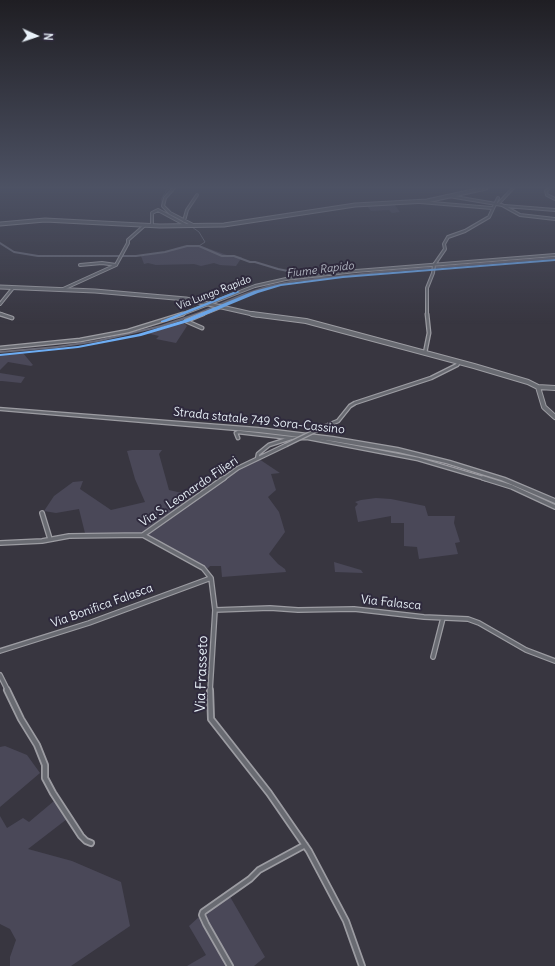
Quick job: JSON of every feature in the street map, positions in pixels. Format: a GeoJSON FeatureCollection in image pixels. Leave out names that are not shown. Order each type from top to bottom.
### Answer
{"type":"FeatureCollection","features":[{"type":"Feature","properties":{"kind":"highway","name":"Strada statale 749 Sora-Cassino"},"geometry":{"type":"LineString","coordinates":[[0,410],[247,429],[333,439],[398,450],[448,462],[503,479],[554,500]]}},
{"type":"Feature","properties":{"kind":"street"},"geometry":{"type":"LineString","coordinates":[[61,290],[116,265],[128,243],[128,240],[136,233]]}},
{"type":"Feature","properties":{"kind":"street"},"geometry":{"type":"LineString","coordinates":[[425,353],[429,333],[427,324],[428,303],[426,288],[433,267],[445,249],[444,244],[448,237],[459,233]]}},
{"type":"Feature","properties":{"kind":"street","name":"Via Lungo Rapido"},"geometry":{"type":"LineString","coordinates":[[0,348],[80,340],[128,331],[170,319],[255,286],[280,280],[315,275],[433,267],[555,255]]}},
{"type":"Feature","properties":{"kind":"street"},"geometry":{"type":"LineString","coordinates":[[80,264],[102,263],[116,265]]}},
{"type":"Feature","properties":{"kind":"street"},"geometry":{"type":"LineString","coordinates":[[0,288],[61,290],[183,298],[256,315],[297,319],[459,362],[528,382],[538,387],[555,388]]}},
{"type":"Feature","properties":{"kind":"street"},"geometry":{"type":"LineString","coordinates":[[0,304],[13,288]]}},
{"type":"Feature","properties":{"kind":"street"},"geometry":{"type":"LineString","coordinates":[[202,328],[186,321],[219,307]]}},
{"type":"Feature","properties":{"kind":"street"},"geometry":{"type":"LineString","coordinates":[[0,314],[12,318]]}},
{"type":"Feature","properties":{"kind":"street","name":"Via S. Leonardo Filieri"},"geometry":{"type":"LineString","coordinates":[[0,543],[42,541],[69,536],[143,535],[238,468],[338,421],[350,406],[355,403],[431,378],[457,366],[459,362]]}},
{"type":"Feature","properties":{"kind":"street"},"geometry":{"type":"LineString","coordinates":[[538,387],[540,401],[555,417]]}},
{"type":"Feature","properties":{"kind":"street"},"geometry":{"type":"LineString","coordinates":[[238,438],[236,433],[238,432],[291,438],[308,438],[418,459],[512,487],[555,507]]}},
{"type":"Feature","properties":{"kind":"street"},"geometry":{"type":"LineString","coordinates":[[257,459],[258,454],[269,445],[291,438]]}},
{"type":"Feature","properties":{"kind":"street"},"geometry":{"type":"LineString","coordinates":[[42,513],[50,539]]}},
{"type":"Feature","properties":{"kind":"street"},"geometry":{"type":"LineString","coordinates":[[143,535],[203,568],[211,578]]}},
{"type":"Feature","properties":{"kind":"street","name":"Via Frasseto"},"geometry":{"type":"LineString","coordinates":[[211,578],[215,610],[211,663],[211,719],[269,793],[305,845],[346,921],[362,966]]}},
{"type":"Feature","properties":{"kind":"street","name":"Via Bonifica Falasca"},"geometry":{"type":"LineString","coordinates":[[0,651],[89,623],[211,578]]}},
{"type":"Feature","properties":{"kind":"street","name":"Via Falasca"},"geometry":{"type":"LineString","coordinates":[[215,610],[270,608],[298,610],[354,609],[468,619],[479,623],[526,650],[555,661]]}},
{"type":"Feature","properties":{"kind":"street"},"geometry":{"type":"LineString","coordinates":[[433,657],[443,618]]}},
{"type":"Feature","properties":{"kind":"street"},"geometry":{"type":"LineString","coordinates":[[0,676],[21,719],[37,745],[45,765],[45,778],[53,793],[81,836],[86,841],[91,843]]}},
{"type":"Feature","properties":{"kind":"street"},"geometry":{"type":"LineString","coordinates":[[230,966],[206,924],[202,915],[203,912],[250,879],[259,870],[305,845]]}},
{"type":"Feature","properties":{"kind":"shaded area"},"geometry":{"type":"Polygon","coordinates":[[[201,246],[227,255],[242,257],[236,266],[214,263],[201,266],[194,264],[144,264],[141,256],[172,251],[176,248],[201,246]]]}},
{"type":"Feature","properties":{"kind":"shaded area"},"geometry":{"type":"Polygon","coordinates":[[[183,322],[187,326],[176,343],[156,339],[159,336],[146,333],[183,322]]]}},
{"type":"Feature","properties":{"kind":"shaded area"},"geometry":{"type":"Polygon","coordinates":[[[23,353],[33,365],[31,366],[8,362],[0,370],[0,355],[23,353]]]}},
{"type":"Feature","properties":{"kind":"shaded area"},"geometry":{"type":"Polygon","coordinates":[[[0,373],[25,377],[21,383],[0,381],[0,373]]]}},
{"type":"Feature","properties":{"kind":"shaded area"},"geometry":{"type":"Polygon","coordinates":[[[162,450],[159,454],[169,490],[195,496],[143,534],[85,533],[79,509],[56,513],[44,511],[54,496],[73,482],[83,481],[80,489],[111,510],[145,502],[135,479],[127,451],[162,450]]]}},
{"type":"Feature","properties":{"kind":"shaded area"},"geometry":{"type":"Polygon","coordinates":[[[259,459],[280,473],[271,474],[276,490],[268,497],[279,512],[285,532],[269,554],[285,569],[286,572],[222,577],[221,566],[210,566],[207,569],[146,535],[163,521],[238,470],[259,459]]]}},
{"type":"Feature","properties":{"kind":"shaded area"},"geometry":{"type":"Polygon","coordinates":[[[376,498],[391,499],[425,506],[428,516],[455,516],[454,523],[460,542],[455,543],[458,554],[419,559],[417,547],[404,546],[404,523],[391,523],[391,516],[358,522],[355,507],[358,504],[355,502],[376,498]]]}},
{"type":"Feature","properties":{"kind":"shaded area"},"geometry":{"type":"Polygon","coordinates":[[[334,562],[361,570],[363,573],[335,572],[334,562]]]}},
{"type":"Feature","properties":{"kind":"shaded area"},"geometry":{"type":"Polygon","coordinates":[[[5,746],[27,755],[40,773],[0,807],[0,747],[5,746]]]}},
{"type":"Feature","properties":{"kind":"shaded area"},"geometry":{"type":"Polygon","coordinates":[[[54,801],[67,819],[28,849],[72,861],[121,882],[130,926],[71,966],[10,966],[10,957],[16,940],[10,929],[0,924],[0,816],[7,828],[23,818],[29,822],[54,801]]]}},
{"type":"Feature","properties":{"kind":"shaded area"},"geometry":{"type":"Polygon","coordinates":[[[229,895],[265,957],[254,966],[187,966],[206,955],[189,926],[229,895]]]}},
{"type":"Feature","properties":{"kind":"waterway"},"geometry":{"type":"LineString","coordinates":[[199,246],[205,242],[200,233]]}},
{"type":"Feature","properties":{"kind":"waterway"},"geometry":{"type":"LineString","coordinates":[[0,243],[14,252],[38,256],[136,256],[165,252],[187,246],[199,246],[222,256],[234,256],[250,262],[255,262],[278,269],[323,278]]}},
{"type":"Feature","properties":{"kind":"waterway","name":"Fiume Rapido"},"geometry":{"type":"LineString","coordinates":[[0,352],[57,347],[97,341],[162,326],[200,313],[243,295],[270,286],[295,281],[391,271],[555,258]]}},
{"type":"Feature","properties":{"kind":"cycle path"},"geometry":{"type":"LineString","coordinates":[[0,355],[78,347],[139,335],[186,321],[256,292],[281,285],[343,277],[555,260]]}},
{"type":"Feature","properties":{"kind":"cycle path"},"geometry":{"type":"LineString","coordinates":[[163,321],[238,292]]}}]}
